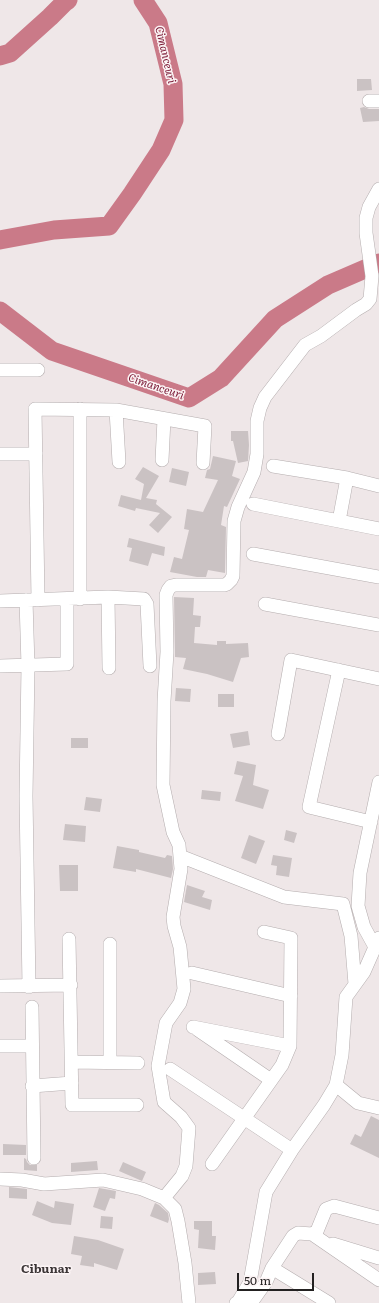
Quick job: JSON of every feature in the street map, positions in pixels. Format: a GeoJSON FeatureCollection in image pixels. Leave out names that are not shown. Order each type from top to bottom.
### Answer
{"type":"FeatureCollection","features":[{"type":"Feature","properties":{"kind":"street"},"geometry":{"type":"LineString","coordinates":[[164,1198],[182,1176],[186,1166],[189,1128],[181,1117],[164,1102],[158,1066],[166,1023],[180,1003],[184,989],[180,947],[173,917],[181,869],[179,844],[172,832],[163,784],[164,701],[167,652],[166,595],[171,586],[224,585],[228,584],[231,580],[235,514],[254,472],[257,454],[257,421],[262,403],[305,345],[321,336],[366,304],[370,299],[372,276],[366,233],[366,218],[369,207],[379,189]]}},
{"type":"Feature","properties":{"kind":"street"},"geometry":{"type":"LineString","coordinates":[[0,370],[38,370]]}},
{"type":"Feature","properties":{"kind":"street"},"geometry":{"type":"LineString","coordinates":[[29,987],[26,796],[28,666],[32,600],[36,454],[35,409],[116,410],[205,426],[203,463]]}},
{"type":"Feature","properties":{"kind":"street"},"geometry":{"type":"LineString","coordinates":[[80,409],[80,599]]}},
{"type":"Feature","properties":{"kind":"street"},"geometry":{"type":"LineString","coordinates":[[116,410],[119,462]]}},
{"type":"Feature","properties":{"kind":"street"},"geometry":{"type":"LineString","coordinates":[[162,460],[164,419]]}},
{"type":"Feature","properties":{"kind":"street"},"geometry":{"type":"LineString","coordinates":[[0,454],[36,454]]}},
{"type":"Feature","properties":{"kind":"street"},"geometry":{"type":"LineString","coordinates":[[273,466],[347,478],[379,486]]}},
{"type":"Feature","properties":{"kind":"street"},"geometry":{"type":"LineString","coordinates":[[339,521],[347,478]]}},
{"type":"Feature","properties":{"kind":"street"},"geometry":{"type":"LineString","coordinates":[[253,504],[379,529]]}},
{"type":"Feature","properties":{"kind":"street"},"geometry":{"type":"LineString","coordinates":[[253,554],[379,577]]}},
{"type":"Feature","properties":{"kind":"street"},"geometry":{"type":"LineString","coordinates":[[108,597],[109,668]]}},
{"type":"Feature","properties":{"kind":"street"},"geometry":{"type":"LineString","coordinates":[[0,601],[108,597],[141,598],[146,601],[147,604],[150,666]]}},
{"type":"Feature","properties":{"kind":"street"},"geometry":{"type":"LineString","coordinates":[[0,666],[67,664],[67,599]]}},
{"type":"Feature","properties":{"kind":"street"},"geometry":{"type":"LineString","coordinates":[[265,604],[379,625]]}},
{"type":"Feature","properties":{"kind":"street"},"geometry":{"type":"LineString","coordinates":[[278,734],[291,660],[379,679]]}},
{"type":"Feature","properties":{"kind":"street"},"geometry":{"type":"LineString","coordinates":[[339,670],[309,807],[371,822]]}},
{"type":"Feature","properties":{"kind":"street"},"geometry":{"type":"LineString","coordinates":[[238,1302],[250,1282],[266,1192],[292,1150],[324,1105],[336,1085],[342,1055],[346,997],[364,972],[377,943],[364,927],[358,906],[360,873],[379,782]]}},
{"type":"Feature","properties":{"kind":"street"},"geometry":{"type":"LineString","coordinates":[[180,856],[284,897],[343,904],[351,936],[355,984]]}},
{"type":"Feature","properties":{"kind":"street"},"geometry":{"type":"LineString","coordinates":[[212,1164],[282,1065],[290,1046],[291,938],[264,932]]}},
{"type":"Feature","properties":{"kind":"street"},"geometry":{"type":"LineString","coordinates":[[70,939],[72,1105],[137,1104]]}},
{"type":"Feature","properties":{"kind":"street"},"geometry":{"type":"LineString","coordinates":[[110,944],[110,1062]]}},
{"type":"Feature","properties":{"kind":"street"},"geometry":{"type":"LineString","coordinates":[[192,973],[291,996]]}},
{"type":"Feature","properties":{"kind":"street"},"geometry":{"type":"LineString","coordinates":[[0,986],[71,986]]}},
{"type":"Feature","properties":{"kind":"street"},"geometry":{"type":"LineString","coordinates":[[32,1007],[34,1158]]}},
{"type":"Feature","properties":{"kind":"street"},"geometry":{"type":"LineString","coordinates":[[271,1080],[193,1027],[290,1046]]}},
{"type":"Feature","properties":{"kind":"street"},"geometry":{"type":"LineString","coordinates":[[0,1046],[32,1046]]}},
{"type":"Feature","properties":{"kind":"street"},"geometry":{"type":"LineString","coordinates":[[72,1062],[138,1063]]}},
{"type":"Feature","properties":{"kind":"street"},"geometry":{"type":"LineString","coordinates":[[170,1069],[292,1150]]}},
{"type":"Feature","properties":{"kind":"street"},"geometry":{"type":"LineString","coordinates":[[32,1086],[72,1083]]}},
{"type":"Feature","properties":{"kind":"street"},"geometry":{"type":"LineString","coordinates":[[336,1085],[358,1103],[379,1108]]}},
{"type":"Feature","properties":{"kind":"street"},"geometry":{"type":"LineString","coordinates":[[0,1179],[22,1180],[44,1184],[103,1180],[142,1189],[164,1198],[175,1209],[178,1221],[186,1263],[189,1303]]}},
{"type":"Feature","properties":{"kind":"street"},"geometry":{"type":"LineString","coordinates":[[317,1237],[317,1231],[326,1209],[330,1207],[334,1206],[379,1218]]}},
{"type":"Feature","properties":{"kind":"street"},"geometry":{"type":"LineString","coordinates":[[251,1303],[266,1282],[272,1268],[293,1236],[298,1233],[317,1237],[379,1258]]}},
{"type":"Feature","properties":{"kind":"street"},"geometry":{"type":"LineString","coordinates":[[317,1237],[379,1280]]}},
{"type":"Feature","properties":{"kind":"street"},"geometry":{"type":"LineString","coordinates":[[272,1268],[329,1303]]}},
{"type":"Feature","properties":{"kind":"building"},"geometry":{"type":"Polygon","coordinates":[[[357,79],[371,79],[372,90],[357,91],[357,79]]]}},
{"type":"Feature","properties":{"kind":"building"},"geometry":{"type":"Polygon","coordinates":[[[364,107],[369,109],[379,109],[379,121],[363,122],[360,108],[364,107]]]}},
{"type":"Feature","properties":{"kind":"building"},"geometry":{"type":"Polygon","coordinates":[[[231,431],[248,431],[248,461],[238,463],[233,441],[231,441],[231,431]]]}},
{"type":"Feature","properties":{"kind":"building"},"geometry":{"type":"Polygon","coordinates":[[[213,456],[236,461],[232,476],[240,479],[227,507],[224,506],[221,525],[226,527],[225,573],[208,570],[206,577],[197,577],[170,572],[174,557],[182,559],[189,530],[184,529],[187,509],[203,512],[218,480],[205,478],[207,470],[210,469],[213,456]]]}},
{"type":"Feature","properties":{"kind":"building"},"geometry":{"type":"Polygon","coordinates":[[[143,467],[159,476],[146,498],[157,500],[156,504],[172,517],[158,533],[149,525],[160,513],[136,508],[135,511],[118,506],[121,495],[141,500],[144,484],[135,479],[143,467]]]}},
{"type":"Feature","properties":{"kind":"building"},"geometry":{"type":"Polygon","coordinates":[[[172,468],[189,472],[186,486],[169,482],[172,468]]]}},
{"type":"Feature","properties":{"kind":"building"},"geometry":{"type":"Polygon","coordinates":[[[129,538],[165,547],[164,556],[152,553],[148,566],[129,561],[132,548],[127,547],[129,538]]]}},
{"type":"Feature","properties":{"kind":"building"},"geometry":{"type":"Polygon","coordinates":[[[174,597],[194,598],[193,615],[201,616],[200,627],[195,627],[194,643],[217,645],[217,641],[226,641],[226,644],[248,643],[249,657],[241,658],[233,682],[207,674],[183,669],[186,658],[175,657],[174,597]]]}},
{"type":"Feature","properties":{"kind":"building"},"geometry":{"type":"Polygon","coordinates":[[[176,688],[191,689],[190,702],[175,701],[176,688]]]}},
{"type":"Feature","properties":{"kind":"building"},"geometry":{"type":"Polygon","coordinates":[[[218,694],[234,694],[234,707],[218,707],[218,694]]]}},
{"type":"Feature","properties":{"kind":"building"},"geometry":{"type":"Polygon","coordinates":[[[248,731],[250,745],[233,748],[230,734],[248,731]]]}},
{"type":"Feature","properties":{"kind":"building"},"geometry":{"type":"Polygon","coordinates":[[[71,738],[88,738],[88,748],[71,748],[71,738]]]}},
{"type":"Feature","properties":{"kind":"building"},"geometry":{"type":"Polygon","coordinates":[[[237,761],[256,765],[253,785],[269,790],[263,809],[235,801],[243,776],[234,774],[237,761]]]}},
{"type":"Feature","properties":{"kind":"building"},"geometry":{"type":"Polygon","coordinates":[[[202,790],[221,792],[220,801],[201,799],[202,790]]]}},
{"type":"Feature","properties":{"kind":"building"},"geometry":{"type":"Polygon","coordinates":[[[86,797],[102,799],[100,812],[84,810],[86,797]]]}},
{"type":"Feature","properties":{"kind":"building"},"geometry":{"type":"Polygon","coordinates":[[[65,824],[86,826],[85,842],[63,840],[65,824]]]}},
{"type":"Feature","properties":{"kind":"building"},"geometry":{"type":"Polygon","coordinates":[[[286,830],[297,833],[294,843],[284,840],[286,830]]]}},
{"type":"Feature","properties":{"kind":"building"},"geometry":{"type":"Polygon","coordinates":[[[249,835],[265,841],[256,864],[241,858],[249,835]]]}},
{"type":"Feature","properties":{"kind":"building"},"geometry":{"type":"Polygon","coordinates":[[[117,846],[139,850],[139,852],[165,858],[167,855],[172,856],[173,869],[171,878],[136,869],[136,872],[113,868],[117,846]]]}},
{"type":"Feature","properties":{"kind":"building"},"geometry":{"type":"Polygon","coordinates":[[[273,855],[292,858],[289,877],[276,875],[277,866],[271,865],[273,855]]]}},
{"type":"Feature","properties":{"kind":"building"},"geometry":{"type":"Polygon","coordinates":[[[59,865],[78,865],[78,891],[60,891],[59,865]]]}},
{"type":"Feature","properties":{"kind":"building"},"geometry":{"type":"Polygon","coordinates":[[[187,885],[205,891],[202,897],[212,900],[210,910],[184,902],[187,885]]]}},
{"type":"Feature","properties":{"kind":"building"},"geometry":{"type":"Polygon","coordinates":[[[371,1116],[379,1120],[379,1158],[350,1144],[355,1134],[361,1137],[371,1116]]]}},
{"type":"Feature","properties":{"kind":"building"},"geometry":{"type":"Polygon","coordinates":[[[3,1144],[26,1145],[26,1155],[3,1155],[3,1144]]]}},
{"type":"Feature","properties":{"kind":"building"},"geometry":{"type":"Polygon","coordinates":[[[24,1158],[30,1165],[37,1165],[37,1171],[24,1170],[24,1158]]]}},
{"type":"Feature","properties":{"kind":"building"},"geometry":{"type":"Polygon","coordinates":[[[97,1161],[98,1170],[71,1172],[71,1163],[97,1161]]]}},
{"type":"Feature","properties":{"kind":"building"},"geometry":{"type":"Polygon","coordinates":[[[123,1162],[146,1172],[142,1181],[119,1171],[123,1162]]]}},
{"type":"Feature","properties":{"kind":"building"},"geometry":{"type":"Polygon","coordinates":[[[9,1187],[27,1189],[27,1199],[9,1198],[9,1187]]]}},
{"type":"Feature","properties":{"kind":"building"},"geometry":{"type":"Polygon","coordinates":[[[99,1188],[116,1191],[115,1199],[110,1198],[105,1211],[93,1207],[99,1188]]]}},
{"type":"Feature","properties":{"kind":"building"},"geometry":{"type":"Polygon","coordinates":[[[37,1201],[54,1208],[55,1201],[74,1204],[71,1225],[52,1223],[32,1215],[37,1201]]]}},
{"type":"Feature","properties":{"kind":"building"},"geometry":{"type":"Polygon","coordinates":[[[155,1203],[168,1213],[168,1223],[150,1216],[155,1203]]]}},
{"type":"Feature","properties":{"kind":"building"},"geometry":{"type":"Polygon","coordinates":[[[101,1216],[113,1217],[112,1229],[100,1228],[101,1216]]]}},
{"type":"Feature","properties":{"kind":"building"},"geometry":{"type":"Polygon","coordinates":[[[194,1221],[212,1221],[212,1236],[216,1236],[215,1250],[198,1248],[199,1230],[194,1229],[194,1221]]]}},
{"type":"Feature","properties":{"kind":"building"},"geometry":{"type":"Polygon","coordinates":[[[74,1236],[98,1240],[124,1249],[117,1270],[94,1263],[94,1267],[80,1265],[82,1256],[71,1254],[74,1236]]]}},
{"type":"Feature","properties":{"kind":"building"},"geometry":{"type":"Polygon","coordinates":[[[215,1272],[216,1284],[198,1285],[198,1273],[215,1272]]]}},
{"type":"Feature","properties":{"kind":"waterway","name":"Cimanceuri"},"geometry":{"type":"LineString","coordinates":[[0,56],[10,53],[68,0]]}},
{"type":"Feature","properties":{"kind":"waterway","name":"Cimanceuri"},"geometry":{"type":"LineString","coordinates":[[0,240],[54,230],[109,226],[161,150],[174,120],[173,84],[158,23],[143,0]]}},
{"type":"Feature","properties":{"kind":"waterway","name":"Cimanceuri"},"geometry":{"type":"LineString","coordinates":[[0,311],[52,351],[189,398],[221,378],[275,319],[328,285],[379,263]]}},
{"type":"Feature","properties":{"kind":"district","name":"Cibunar"},"geometry":{"type":"Point","coordinates":[46,1269]}}]}
